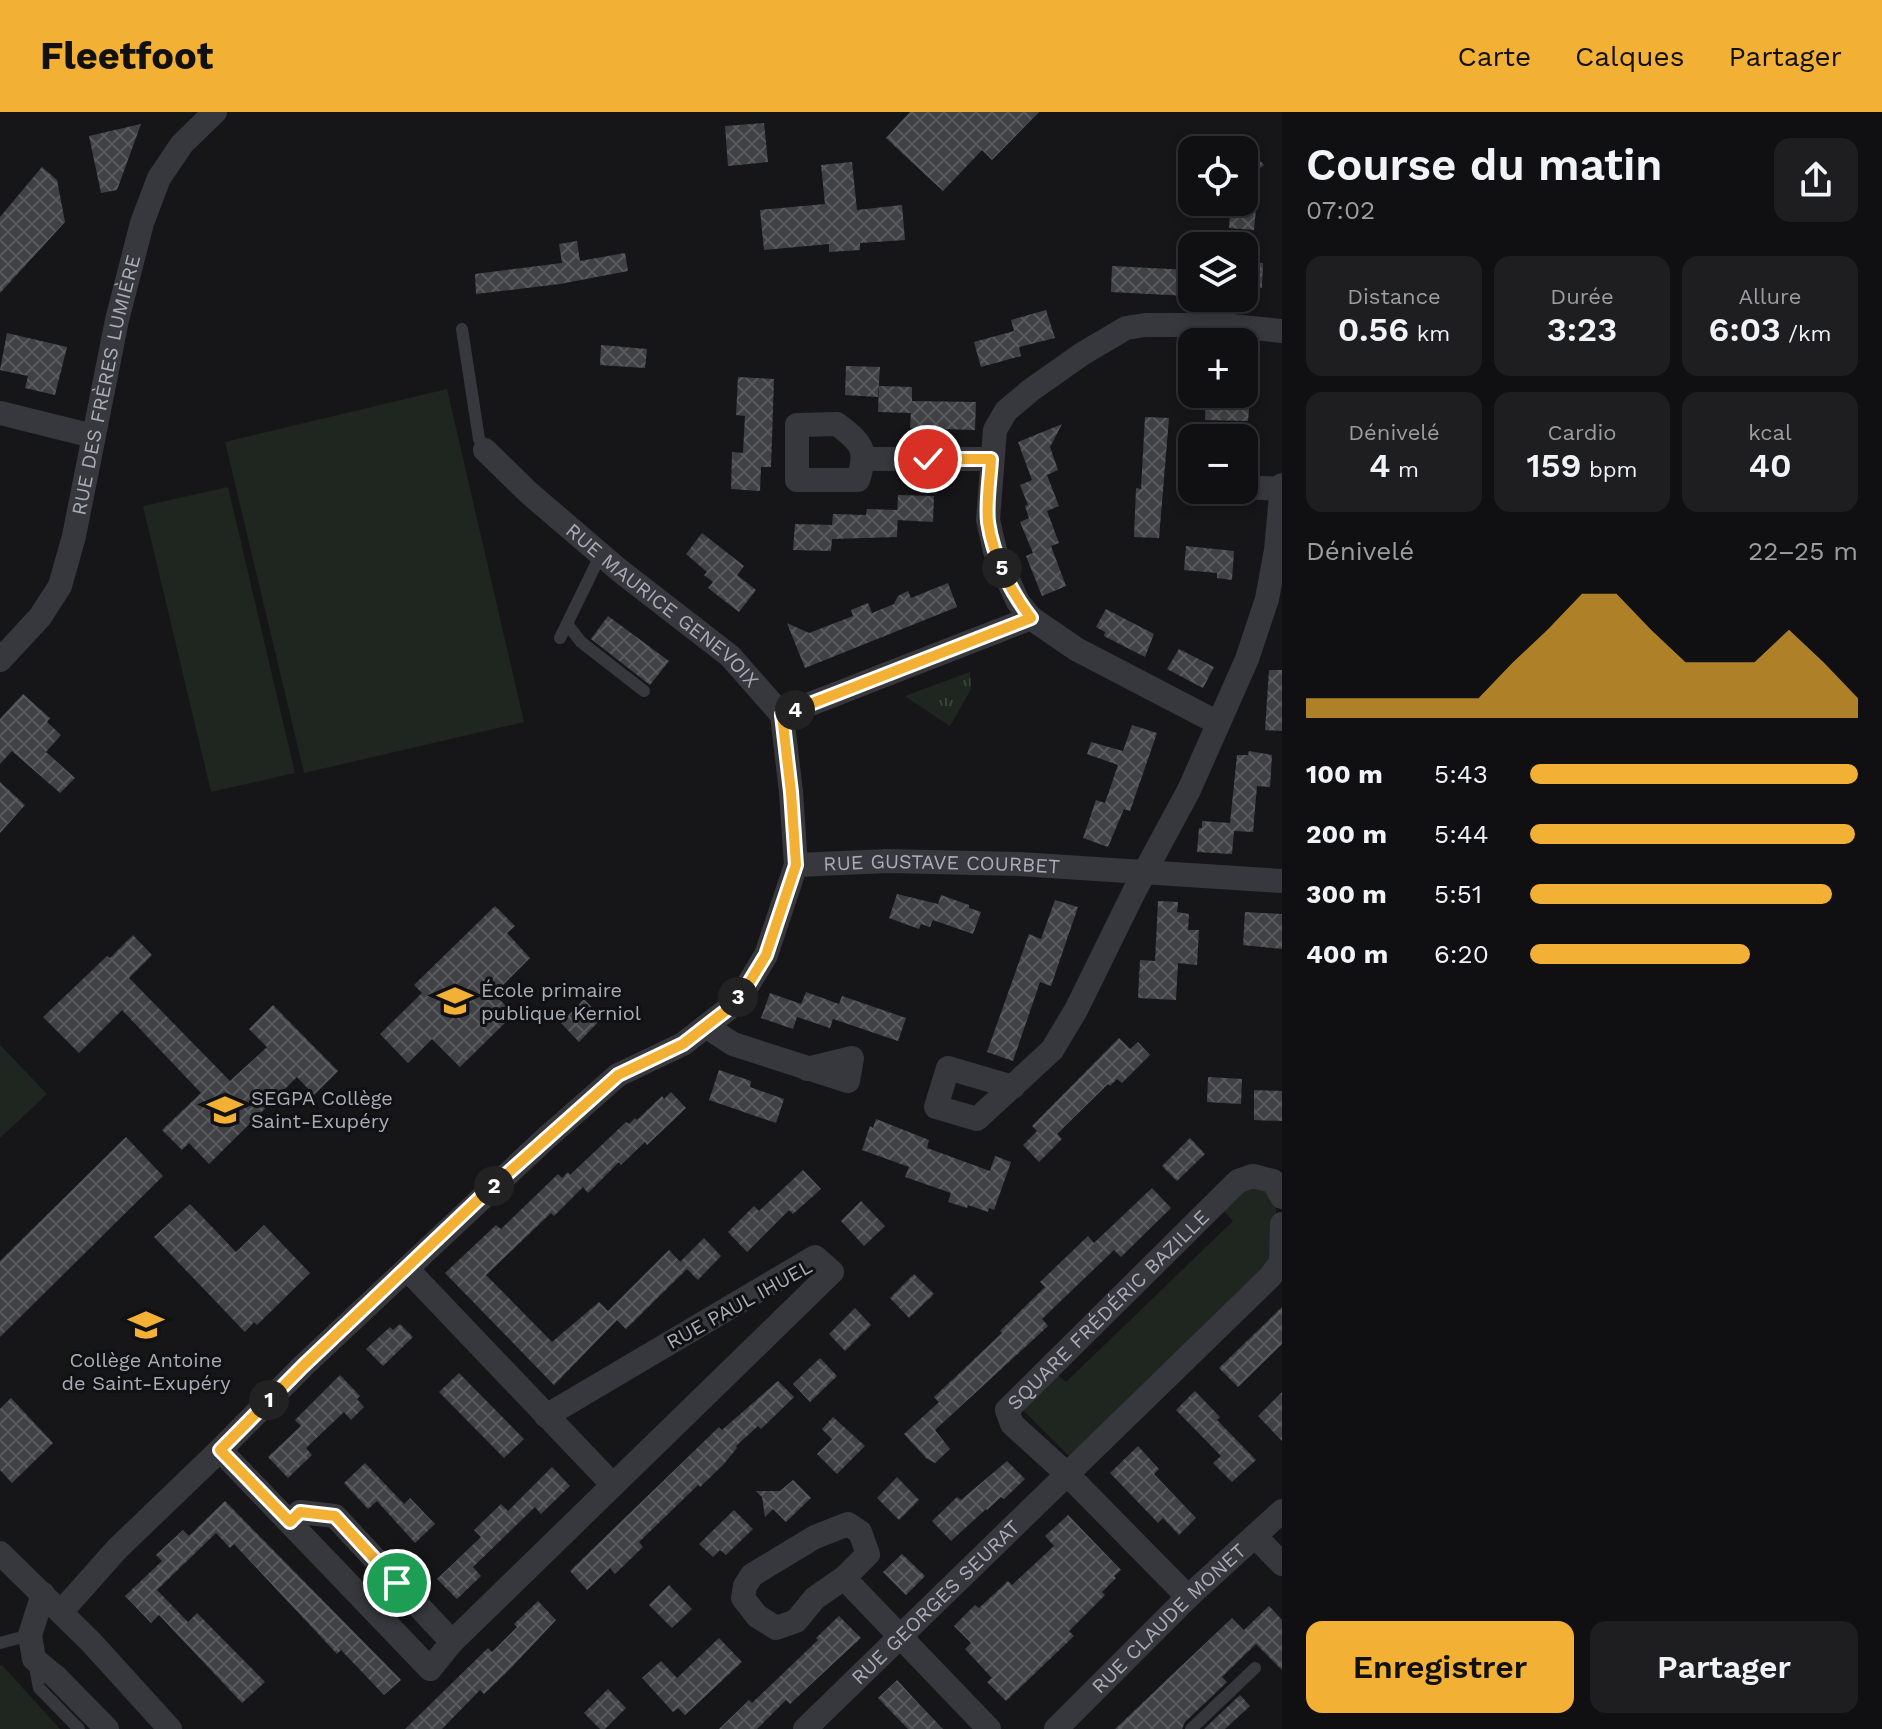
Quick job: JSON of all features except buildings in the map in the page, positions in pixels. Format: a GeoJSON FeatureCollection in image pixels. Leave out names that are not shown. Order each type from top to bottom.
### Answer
{"type":"FeatureCollection","features":[{"type":"Feature","properties":{"kind":"street","name":"RUE DES FRÈRES LUMIÈRE"},"geometry":{"type":"LineString","coordinates":[[0,660],[40,617],[60,586],[74,536],[117,320],[146,212],[159,178],[182,144],[215,112]]}},
{"type":"Feature","properties":{"kind":"street"},"geometry":{"type":"LineString","coordinates":[[1218,723],[1076,649],[1031,618],[1018,602],[995,551],[988,520],[995,430],[1006,411],[1031,390],[1126,328],[1145,325],[1223,325],[1282,331]]}},
{"type":"Feature","properties":{"kind":"street"},"geometry":{"type":"LineString","coordinates":[[0,413],[93,436]]}},
{"type":"Feature","properties":{"kind":"street","name":"RUE MAURICE GENEVOIX"},"geometry":{"type":"LineString","coordinates":[[485,450],[529,493],[601,554],[730,656],[782,715]]}},
{"type":"Feature","properties":{"kind":"street"},"geometry":{"type":"LineString","coordinates":[[864,459],[991,459]]}},
{"type":"Feature","properties":{"kind":"street"},"geometry":{"type":"LineString","coordinates":[[1013,1087],[1052,1050],[1076,1010],[1189,790],[1247,659],[1267,599],[1276,550],[1282,487],[1258,487]]}},
{"type":"Feature","properties":{"kind":"street"},"geometry":{"type":"LineString","coordinates":[[796,865],[782,715],[1031,618]]}},
{"type":"Feature","properties":{"kind":"street","name":"RUE GUSTAVE COURBET"},"geometry":{"type":"LineString","coordinates":[[61,1612],[117,1549],[481,1197],[618,1075],[683,1044],[728,1009],[766,955],[796,865],[915,862],[1145,871],[1282,881]]}},
{"type":"Feature","properties":{"kind":"street"},"geometry":{"type":"LineString","coordinates":[[707,1027],[733,1044],[807,1069]]}},
{"type":"Feature","properties":{"kind":"street","name":"SQUARE FRÉDÉRIC BAZILLE"},"geometry":{"type":"LineString","coordinates":[[1068,1475],[1012,1424],[1007,1410],[1238,1181],[1253,1176],[1273,1181],[1282,1197]]}},
{"type":"Feature","properties":{"kind":"street"},"geometry":{"type":"LineString","coordinates":[[1188,1597],[1068,1475],[1270,1277],[1281,1262],[1282,1224]]}},
{"type":"Feature","properties":{"kind":"street","name":"RUE PAUL IHUEL"},"geometry":{"type":"LineString","coordinates":[[220,1450],[430,1669],[452,1642],[832,1272],[815,1257],[546,1416]]}},
{"type":"Feature","properties":{"kind":"street"},"geometry":{"type":"LineString","coordinates":[[407,1269],[612,1484]]}},
{"type":"Feature","properties":{"kind":"street","name":"RUE GEORGES SEURAT"},"geometry":{"type":"LineString","coordinates":[[805,1729],[1068,1475]]}},
{"type":"Feature","properties":{"kind":"street","name":"RUE CLAUDE MONET"},"geometry":{"type":"LineString","coordinates":[[1058,1728],[1188,1597],[1282,1511]]}},
{"type":"Feature","properties":{"kind":"street"},"geometry":{"type":"LineString","coordinates":[[290,1522],[300,1512],[335,1516],[452,1642]]}},
{"type":"Feature","properties":{"kind":"street"},"geometry":{"type":"LineString","coordinates":[[848,1524],[860,1532],[868,1554],[844,1578],[815,1598],[796,1621],[776,1628],[757,1616],[743,1598],[745,1586],[752,1575],[815,1537],[848,1524]]}},
{"type":"Feature","properties":{"kind":"street"},"geometry":{"type":"LineString","coordinates":[[1255,1536],[1282,1564]]}},
{"type":"Feature","properties":{"kind":"street"},"geometry":{"type":"LineString","coordinates":[[0,1553],[61,1612],[170,1729]]}},
{"type":"Feature","properties":{"kind":"street"},"geometry":{"type":"LineString","coordinates":[[844,1578],[989,1729]]}},
{"type":"Feature","properties":{"kind":"street"},"geometry":{"type":"LineString","coordinates":[[43,1594],[32,1647],[55,1676],[107,1729]]}},
{"type":"Feature","properties":{"kind":"lane"},"geometry":{"type":"LineString","coordinates":[[462,329],[479,439],[485,450]]}},
{"type":"Feature","properties":{"kind":"lane"},"geometry":{"type":"LineString","coordinates":[[560,638],[601,554]]}},
{"type":"Feature","properties":{"kind":"lane"},"geometry":{"type":"LineString","coordinates":[[567,624],[581,642],[644,691]]}},
{"type":"Feature","properties":{"kind":"lane"},"geometry":{"type":"LineString","coordinates":[[0,1643],[32,1647],[39,1688],[79,1729]]}},
{"type":"Feature","properties":{"kind":"lane"},"geometry":{"type":"LineString","coordinates":[[1191,1729],[1255,1668]]}},
{"type":"Feature","properties":{"kind":"green space"},"geometry":{"type":"Polygon","coordinates":[[[447,389],[524,722],[304,773],[225,442],[447,389]]]}},
{"type":"Feature","properties":{"kind":"green space"},"geometry":{"type":"Polygon","coordinates":[[[228,487],[295,773],[211,792],[143,506],[228,487]]]}},
{"type":"Feature","properties":{"kind":"green space"},"geometry":{"type":"Polygon","coordinates":[[[970,672],[971,689],[950,726],[905,696],[970,672]]]}},
{"type":"Feature","properties":{"kind":"green space"},"geometry":{"type":"Polygon","coordinates":[[[0,1045],[47,1094],[0,1138],[0,1045]]]}},
{"type":"Feature","properties":{"kind":"green space"},"geometry":{"type":"Polygon","coordinates":[[[1247,1185],[1265,1185],[1276,1198],[1276,1257],[1073,1460],[1024,1411],[1027,1400],[1054,1372],[1066,1382],[1233,1221],[1221,1208],[1247,1185]]]}},
{"type":"Feature","properties":{"kind":"green space"},"geometry":{"type":"Polygon","coordinates":[[[2,1665],[60,1729],[0,1729],[2,1665]]]}},
{"type":"Feature","properties":{"kind":"place","name":"École primaire publique Kerniol"},"geometry":{"type":"Point","coordinates":[455,1001]}},
{"type":"Feature","properties":{"kind":"place","name":"SEGPA Collège Saint-Exupéry"},"geometry":{"type":"Point","coordinates":[225,1110]}},
{"type":"Feature","properties":{"kind":"place","name":"Collège Antoine de Saint-Exupéry"},"geometry":{"type":"Point","coordinates":[146,1325]}},
{"type":"Feature","properties":{"kind":"route"},"geometry":{"type":"LineString","coordinates":[[397,1583],[335,1516],[300,1512],[290,1522],[220,1450],[303,1366],[481,1197],[618,1075],[683,1044],[728,1009],[749,983],[766,955],[796,865],[782,715],[1031,618],[1018,602],[995,551],[988,520],[991,459],[928,459]]}}]}
